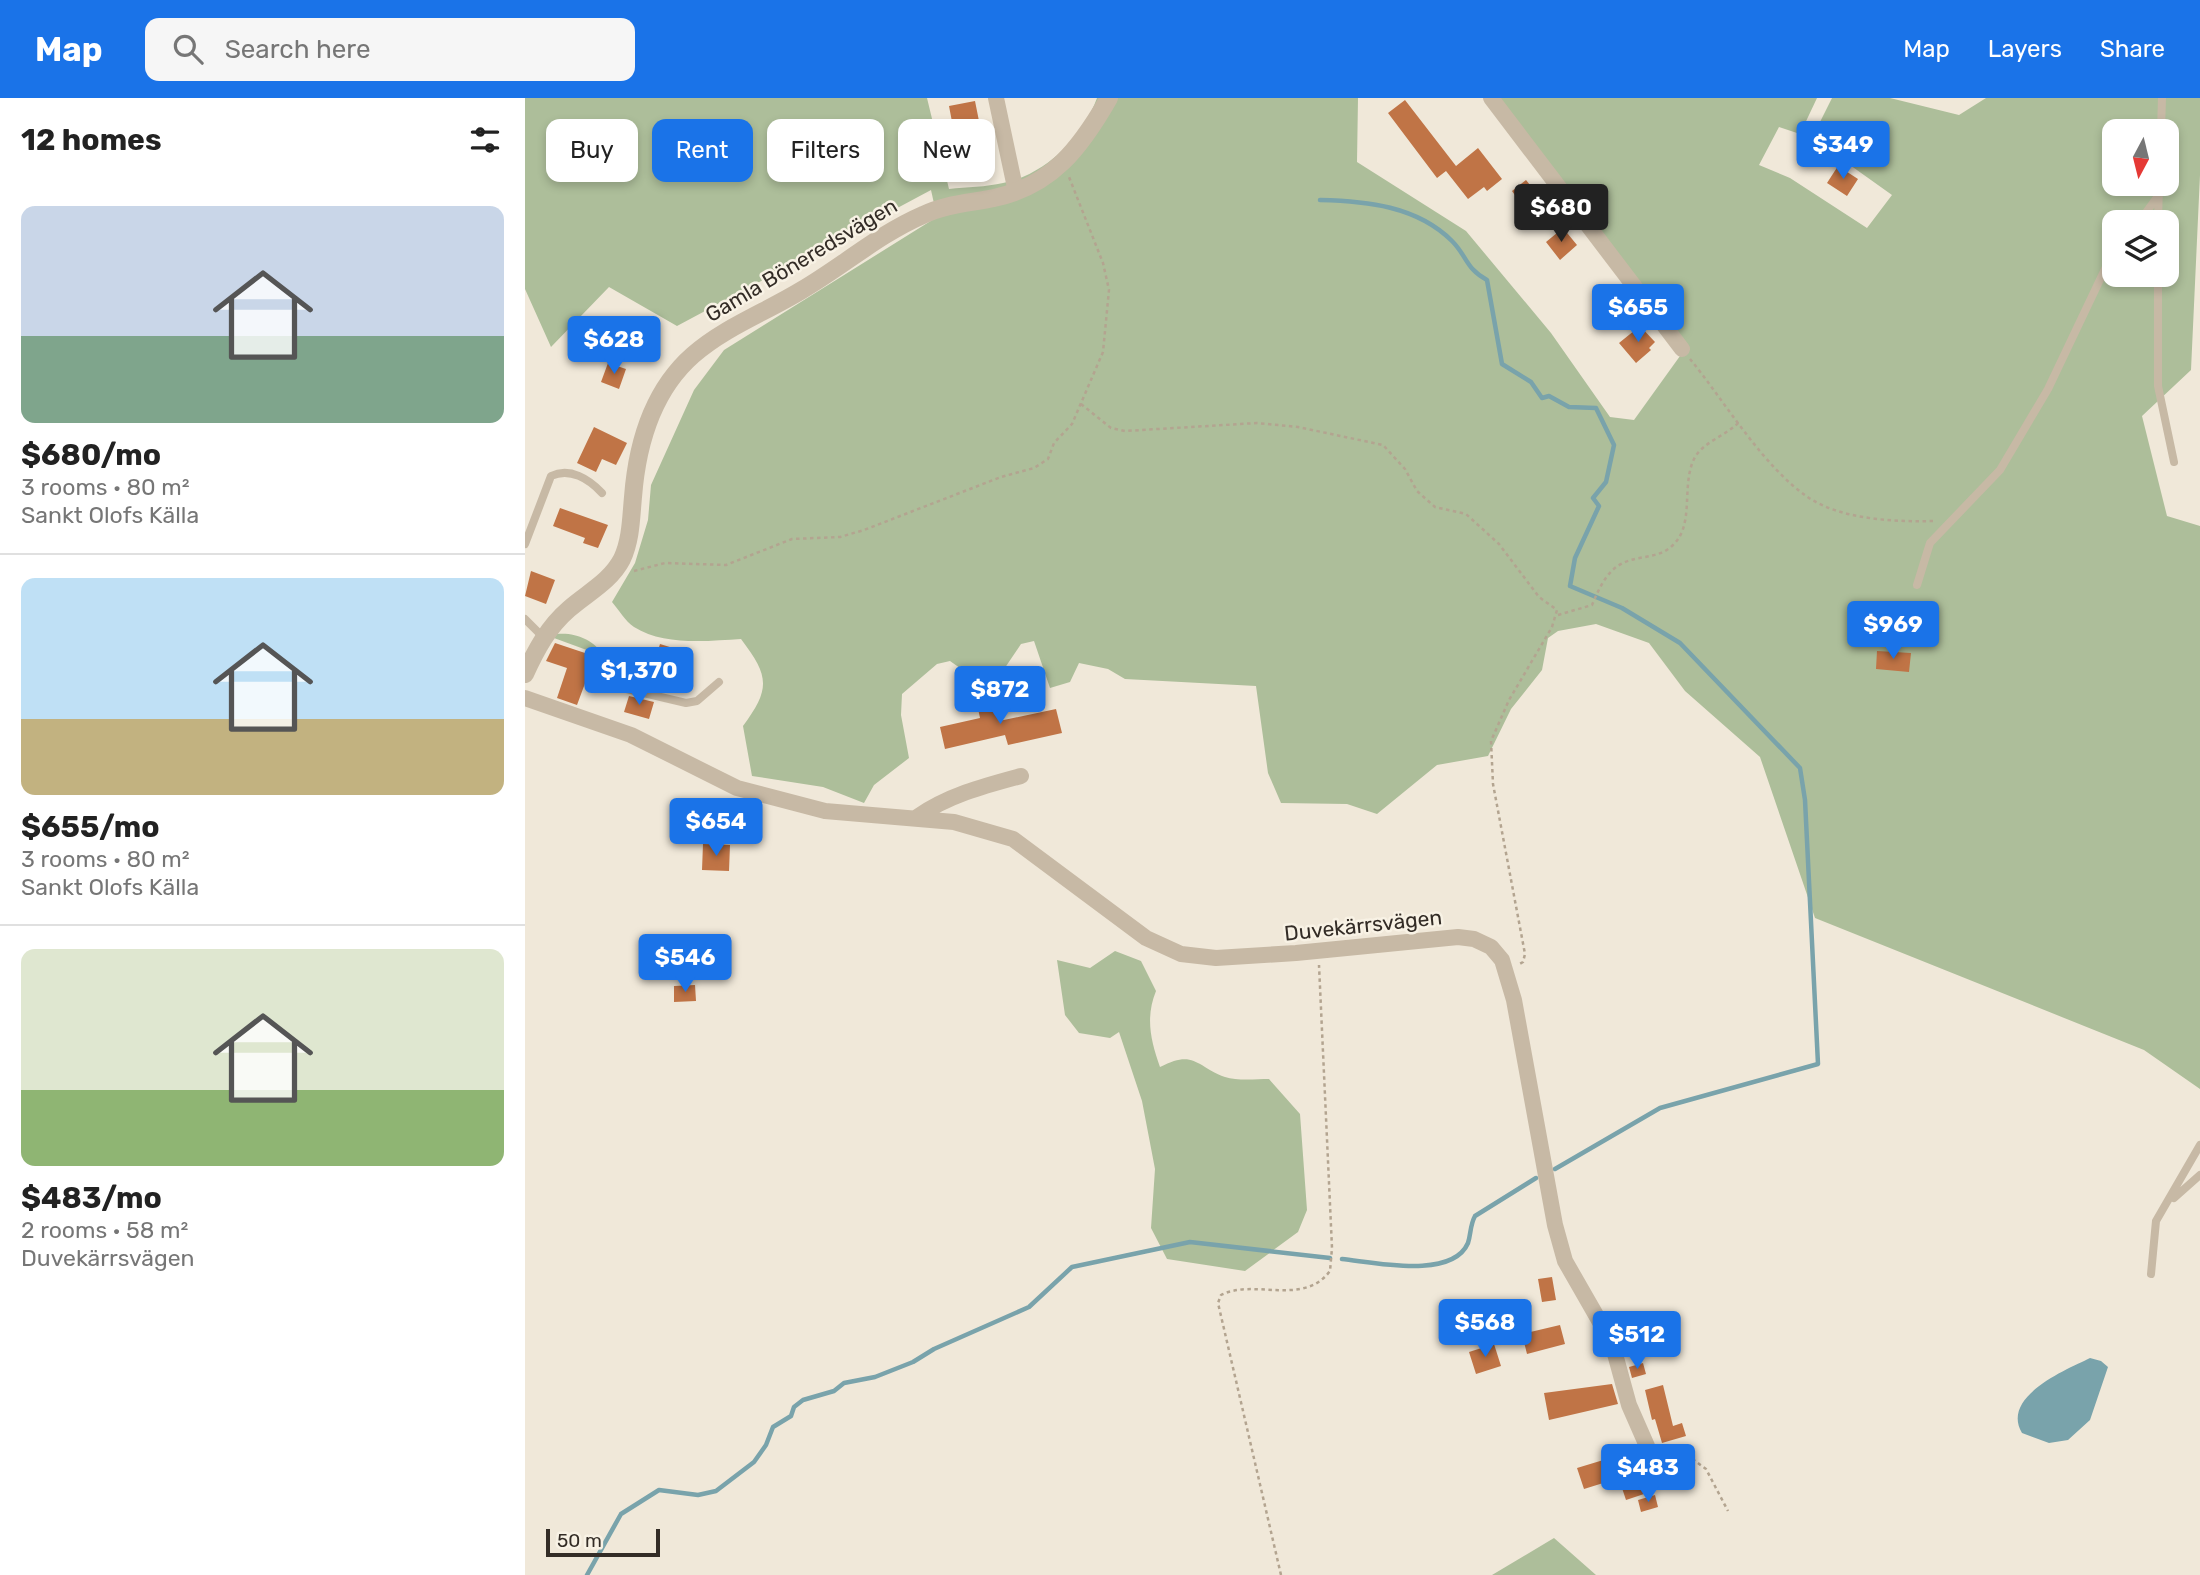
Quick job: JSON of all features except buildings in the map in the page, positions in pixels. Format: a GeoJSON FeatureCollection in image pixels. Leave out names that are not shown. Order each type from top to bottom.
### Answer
{"type":"FeatureCollection","features":[{"type":"Feature","properties":{"kind":"street"},"geometry":{"type":"LineString","coordinates":[[996,98],[1016,192]]}},
{"type":"Feature","properties":{"kind":"street","name":"Gamla Böneredsvägen"},"geometry":{"type":"LineString","coordinates":[[525,674],[543,637],[565,613],[602,584],[618,566],[628,542],[640,441],[660,398],[693,355],[722,334],[833,271],[906,223],[941,208],[1016,192],[1062,165],[1087,136],[1109,98]]}},
{"type":"Feature","properties":{"kind":"street"},"geometry":{"type":"LineString","coordinates":[[1491,98],[1682,349]]}},
{"type":"Feature","properties":{"kind":"street","name":"Duvekärrsvägen"},"geometry":{"type":"LineString","coordinates":[[525,698],[631,735],[737,788],[825,811],[954,822],[1013,839],[1146,938],[1173,952],[1216,958],[1458,937],[1473,939],[1491,947],[1504,967]]}},
{"type":"Feature","properties":{"kind":"street"},"geometry":{"type":"LineString","coordinates":[[916,817],[937,803],[1021,776]]}},
{"type":"Feature","properties":{"kind":"street"},"geometry":{"type":"LineString","coordinates":[[1504,967],[1565,1261],[1612,1343],[1629,1405],[1647,1446]]}},
{"type":"Feature","properties":{"kind":"lane"},"geometry":{"type":"LineString","coordinates":[[2161,119],[2162,98]]}},
{"type":"Feature","properties":{"kind":"lane"},"geometry":{"type":"LineString","coordinates":[[2148,210],[2158,196]]}},
{"type":"Feature","properties":{"kind":"lane"},"geometry":{"type":"LineString","coordinates":[[2158,196],[2158,210]]}},
{"type":"Feature","properties":{"kind":"lane"},"geometry":{"type":"LineString","coordinates":[[1917,585],[1930,543],[2000,470],[2048,389],[2102,280]]}},
{"type":"Feature","properties":{"kind":"lane"},"geometry":{"type":"LineString","coordinates":[[2158,287],[2158,386],[2173,462]]}},
{"type":"Feature","properties":{"kind":"lane"},"geometry":{"type":"LineString","coordinates":[[525,544],[551,476],[564,472],[575,475],[590,480],[602,492]]}},
{"type":"Feature","properties":{"kind":"lane"},"geometry":{"type":"LineString","coordinates":[[525,619],[543,637]]}},
{"type":"Feature","properties":{"kind":"lane"},"geometry":{"type":"LineString","coordinates":[[614,687],[686,703],[697,701],[719,682]]}},
{"type":"Feature","properties":{"kind":"lane"},"geometry":{"type":"LineString","coordinates":[[2151,1273],[2154,1229],[2200,1145]]}},
{"type":"Feature","properties":{"kind":"lane"},"geometry":{"type":"LineString","coordinates":[[2165,1206],[2200,1175]]}},
{"type":"Feature","properties":{"kind":"path"},"geometry":{"type":"LineString","coordinates":[[618,566],[632,571],[665,563],[726,565],[792,539],[840,537],[1000,477],[1034,468],[1048,459],[1054,443],[1072,424],[1103,352],[1109,290],[1103,263],[1062,165]]}},
{"type":"Feature","properties":{"kind":"path"},"geometry":{"type":"LineString","coordinates":[[1682,349],[1776,468],[1809,498],[1828,507],[1875,518],[1917,522],[1952,520]]}},
{"type":"Feature","properties":{"kind":"path"},"geometry":{"type":"LineString","coordinates":[[1081,404],[1111,428],[1125,431],[1257,423],[1298,427],[1383,445],[1405,469],[1417,491],[1435,507],[1466,514],[1499,544],[1539,597],[1557,610],[1557,615],[1509,700],[1491,741],[1493,784],[1525,954],[1523,962],[1504,967]]}},
{"type":"Feature","properties":{"kind":"path"},"geometry":{"type":"LineString","coordinates":[[1557,615],[1592,605],[1605,578],[1623,562],[1647,559],[1672,546],[1686,528],[1686,482],[1695,455],[1731,432],[1739,421]]}},
{"type":"Feature","properties":{"kind":"path"},"geometry":{"type":"LineString","coordinates":[[1280,1575],[1218,1303],[1221,1295],[1231,1290],[1275,1293],[1315,1284],[1330,1271],[1332,1248],[1318,951]]}},
{"type":"Feature","properties":{"kind":"path"},"geometry":{"type":"LineString","coordinates":[[1647,1446],[1660,1454],[1691,1458],[1706,1469],[1728,1511]]}},
{"type":"Feature","properties":{"kind":"green space"},"geometry":{"type":"Polygon","coordinates":[[[525,98],[927,98],[932,119],[898,119],[898,182],[947,182],[949,189],[1019,179],[1048,163],[1082,127],[1097,98],[1358,98],[1357,162],[1466,231],[1551,333],[1610,417],[1634,420],[1680,356],[1484,98],[1817,98],[1800,134],[1779,127],[1759,165],[1790,178],[1867,228],[1892,195],[1812,138],[1832,98],[1890,98],[1959,115],[1986,98],[2200,98],[2200,175],[2191,370],[2142,416],[2167,516],[2200,526],[2200,1089],[2144,1050],[1815,918],[1760,757],[1685,691],[1649,643],[1596,624],[1558,631],[1548,638],[1542,670],[1511,709],[1488,756],[1437,765],[1377,814],[1347,804],[1281,803],[1268,773],[1256,686],[1125,679],[1108,669],[1079,663],[1070,682],[1050,688],[1034,641],[1021,644],[996,681],[977,680],[950,661],[937,664],[902,694],[901,715],[909,758],[874,785],[864,803],[823,787],[752,776],[743,726],[758,702],[763,682],[757,663],[741,639],[686,641],[659,637],[634,627],[612,602],[635,563],[648,520],[651,485],[694,390],[724,350],[937,217],[931,190],[677,326],[609,287],[551,347],[525,289],[525,98]]]}},
{"type":"Feature","properties":{"kind":"green space"},"geometry":{"type":"Polygon","coordinates":[[[557,634],[584,638],[600,650],[603,656],[554,638],[557,634]]]}},
{"type":"Feature","properties":{"kind":"green space"},"geometry":{"type":"Polygon","coordinates":[[[1115,951],[1141,961],[1156,991],[1150,1029],[1160,1067],[1180,1059],[1188,1059],[1225,1077],[1269,1079],[1300,1114],[1307,1210],[1298,1232],[1245,1271],[1167,1259],[1151,1228],[1155,1169],[1142,1101],[1119,1032],[1110,1038],[1079,1033],[1065,1015],[1057,960],[1090,968],[1115,951]]]}},
{"type":"Feature","properties":{"kind":"green space"},"geometry":{"type":"Polygon","coordinates":[[[1554,1538],[1596,1575],[1492,1575],[1554,1538]]]}},
{"type":"Feature","properties":{"kind":"water"},"geometry":{"type":"Polygon","coordinates":[[[2090,1358],[2101,1361],[2108,1367],[2090,1420],[2068,1440],[2049,1443],[2022,1433],[2018,1420],[2020,1407],[2028,1396],[2053,1377],[2090,1358]]]}},
{"type":"Feature","properties":{"kind":"waterway"},"geometry":{"type":"LineString","coordinates":[[1320,200],[1390,208],[1407,213],[1438,229],[1452,241],[1471,267],[1487,280],[1502,364],[1531,382],[1542,398],[1549,396],[1569,407],[1596,408],[1614,445],[1606,482],[1593,498],[1599,506],[1575,558],[1570,586],[1622,608],[1680,643],[1800,768],[1805,800],[1818,1064],[1660,1108],[1555,1169]]}},
{"type":"Feature","properties":{"kind":"waterway"},"geometry":{"type":"LineString","coordinates":[[1342,1259],[1411,1266],[1446,1262],[1459,1254],[1468,1243],[1475,1216],[1536,1178]]}},
{"type":"Feature","properties":{"kind":"waterway"},"geometry":{"type":"LineString","coordinates":[[587,1575],[621,1514],[659,1490],[698,1495],[716,1491],[754,1462],[766,1445],[773,1427],[791,1416],[794,1407],[803,1400],[834,1391],[844,1383],[875,1377],[913,1362],[934,1349],[1029,1307],[1072,1267],[1190,1242],[1330,1258]]}}]}
